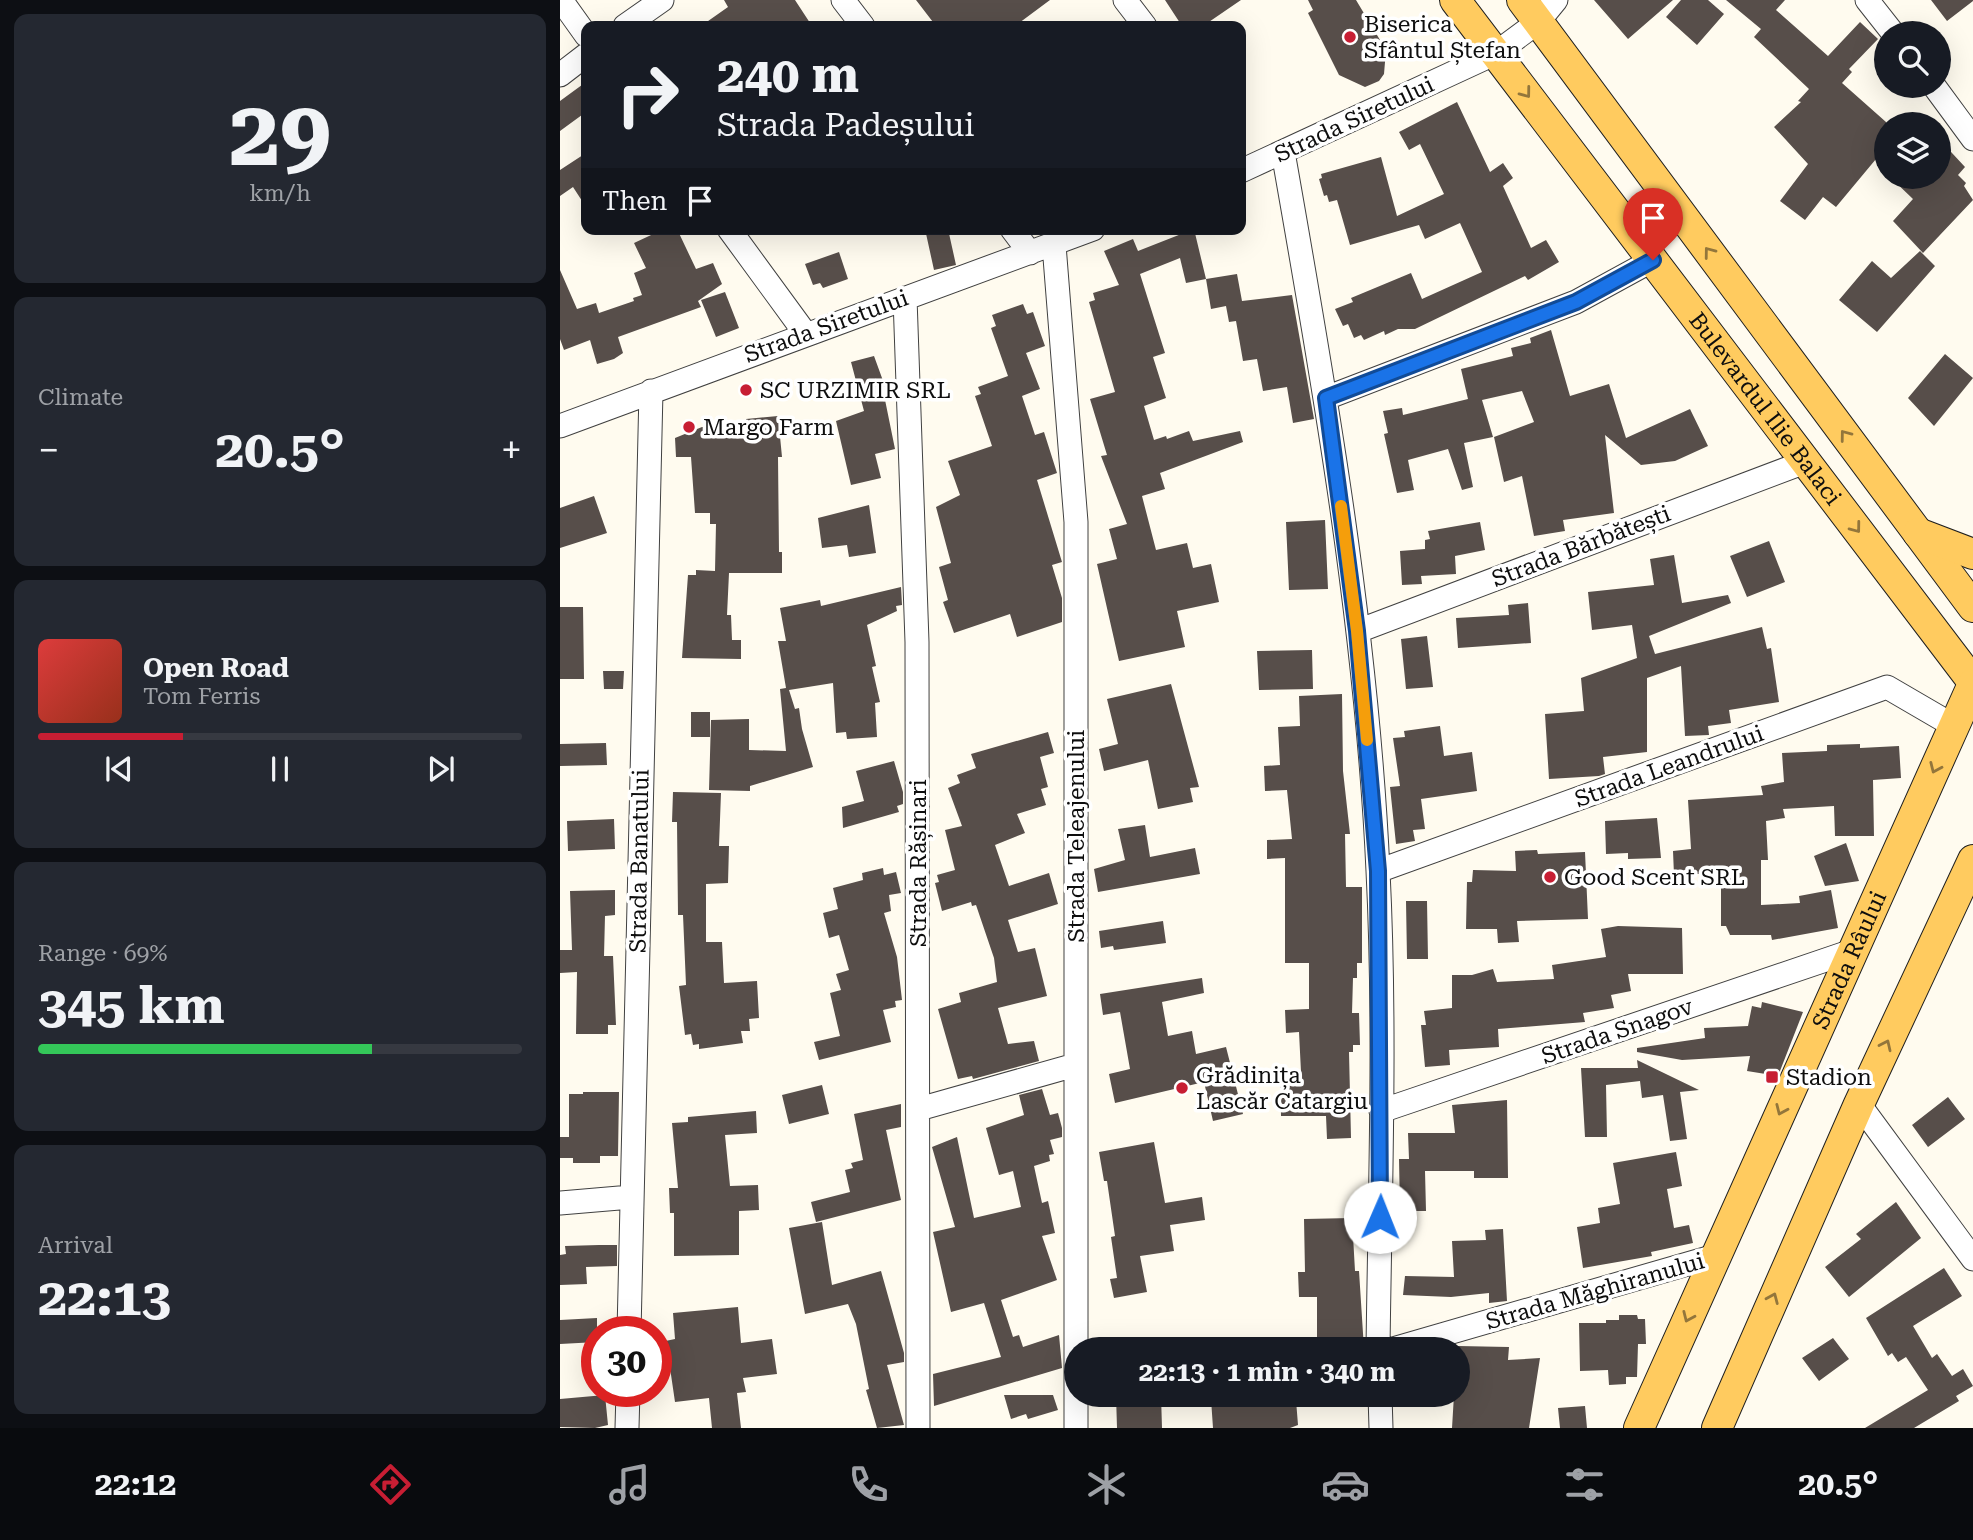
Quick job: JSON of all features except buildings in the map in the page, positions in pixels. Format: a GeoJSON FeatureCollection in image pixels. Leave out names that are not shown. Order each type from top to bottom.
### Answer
{"type":"FeatureCollection","features":[{"type":"Feature","properties":{"kind":"main road","name":"Bulevardul Ilie Balaci"},"geometry":{"type":"LineString","coordinates":[[1455,0],[1973,683]]}},
{"type":"Feature","properties":{"kind":"main road","name":"Bulevardul Ilie Balaci"},"geometry":{"type":"LineString","coordinates":[[1539,7],[1973,607]]}},
{"type":"Feature","properties":{"kind":"main road"},"geometry":{"type":"LineString","coordinates":[[1918,533],[1973,554]]}},
{"type":"Feature","properties":{"kind":"main road","name":"Strada Râului"},"geometry":{"type":"LineString","coordinates":[[1639,1428],[1973,683]]}},
{"type":"Feature","properties":{"kind":"main road"},"geometry":{"type":"LineString","coordinates":[[1717,1428],[1859,1104],[1973,860]]}},
{"type":"Feature","properties":{"kind":"street"},"geometry":{"type":"LineString","coordinates":[[561,0],[581,28]]}},
{"type":"Feature","properties":{"kind":"street"},"geometry":{"type":"LineString","coordinates":[[632,21],[662,0]]}},
{"type":"Feature","properties":{"kind":"street"},"geometry":{"type":"LineString","coordinates":[[844,0],[859,21]]}},
{"type":"Feature","properties":{"kind":"street"},"geometry":{"type":"LineString","coordinates":[[1125,0],[1142,21]]}},
{"type":"Feature","properties":{"kind":"street"},"geometry":{"type":"LineString","coordinates":[[1867,0],[1884,21]]}},
{"type":"Feature","properties":{"kind":"street","name":"Strada Siretului"},"geometry":{"type":"LineString","coordinates":[[1246,162],[1283,152],[1496,53],[1539,7]]}},
{"type":"Feature","properties":{"kind":"street"},"geometry":{"type":"LineString","coordinates":[[560,75],[581,59]]}},
{"type":"Feature","properties":{"kind":"street"},"geometry":{"type":"LineString","coordinates":[[1943,98],[1973,139]]}},
{"type":"Feature","properties":{"kind":"street"},"geometry":{"type":"LineString","coordinates":[[1283,152],[1326,398],[1357,631],[1378,871],[1381,1111],[1378,1337]]}},
{"type":"Feature","properties":{"kind":"street"},"geometry":{"type":"LineString","coordinates":[[733,235],[805,333]]}},
{"type":"Feature","properties":{"kind":"street"},"geometry":{"type":"LineString","coordinates":[[1017,235],[1030,253]]}},
{"type":"Feature","properties":{"kind":"street","name":"Strada Siretului"},"geometry":{"type":"LineString","coordinates":[[560,426],[805,333],[1078,235]]}},
{"type":"Feature","properties":{"kind":"street","name":"Strada Teleajenului"},"geometry":{"type":"LineString","coordinates":[[1054,245],[1076,522],[1076,1428]]}},
{"type":"Feature","properties":{"kind":"street"},"geometry":{"type":"LineString","coordinates":[[1326,398],[1576,302],[1653,260]]}},
{"type":"Feature","properties":{"kind":"street","name":"Strada Rășinari"},"geometry":{"type":"LineString","coordinates":[[905,298],[917,642],[918,1428]]}},
{"type":"Feature","properties":{"kind":"street","name":"Strada Banatului"},"geometry":{"type":"LineString","coordinates":[[629,1316],[651,391]]}},
{"type":"Feature","properties":{"kind":"street","name":"Strada Bărbătești"},"geometry":{"type":"LineString","coordinates":[[1357,631],[1805,462]]}},
{"type":"Feature","properties":{"kind":"street","name":"Strada Leandrului"},"geometry":{"type":"LineString","coordinates":[[1378,871],[1887,687],[1954,726]]}},
{"type":"Feature","properties":{"kind":"street","name":"Strada Snagov"},"geometry":{"type":"LineString","coordinates":[[1381,1111],[1852,951]]}},
{"type":"Feature","properties":{"kind":"street"},"geometry":{"type":"LineString","coordinates":[[919,1109],[1075,1065]]}},
{"type":"Feature","properties":{"kind":"street"},"geometry":{"type":"LineString","coordinates":[[1859,1104],[1973,1259]]}},
{"type":"Feature","properties":{"kind":"street"},"geometry":{"type":"LineString","coordinates":[[560,1203],[631,1197]]}},
{"type":"Feature","properties":{"kind":"street","name":"Strada Măghiranului"},"geometry":{"type":"LineString","coordinates":[[1435,1337],[1715,1256]]}},
{"type":"Feature","properties":{"kind":"street"},"geometry":{"type":"LineString","coordinates":[[628,1407],[628,1428]]}},
{"type":"Feature","properties":{"kind":"street"},"geometry":{"type":"LineString","coordinates":[[1380,1407],[1381,1428]]}},
{"type":"Feature","properties":{"kind":"slow traffic"},"geometry":{"type":"LineString","coordinates":[[1341,506],[1367,740]]}},
{"type":"Feature","properties":{"kind":"place","name":"Biserica Sfântul Ștefan"},"geometry":{"type":"Point","coordinates":[1350,37]}},
{"type":"Feature","properties":{"kind":"place","name":"SC URZIMIR SRL"},"geometry":{"type":"Point","coordinates":[746,390]}},
{"type":"Feature","properties":{"kind":"place","name":"Margo Farm"},"geometry":{"type":"Point","coordinates":[689,427]}},
{"type":"Feature","properties":{"kind":"place","name":"Good Scent SRL"},"geometry":{"type":"Point","coordinates":[1550,877]}},
{"type":"Feature","properties":{"kind":"place","name":"Stadion"},"geometry":{"type":"Point","coordinates":[1772,1077]}},
{"type":"Feature","properties":{"kind":"place","name":"Grădinița Lascăr Catargiu"},"geometry":{"type":"Point","coordinates":[1182,1088]}},
{"type":"Feature","properties":{"kind":"route"},"geometry":{"type":"LineString","coordinates":[[1380,1217],[1378,871],[1357,631],[1326,398],[1576,302],[1653,260]]}}]}
